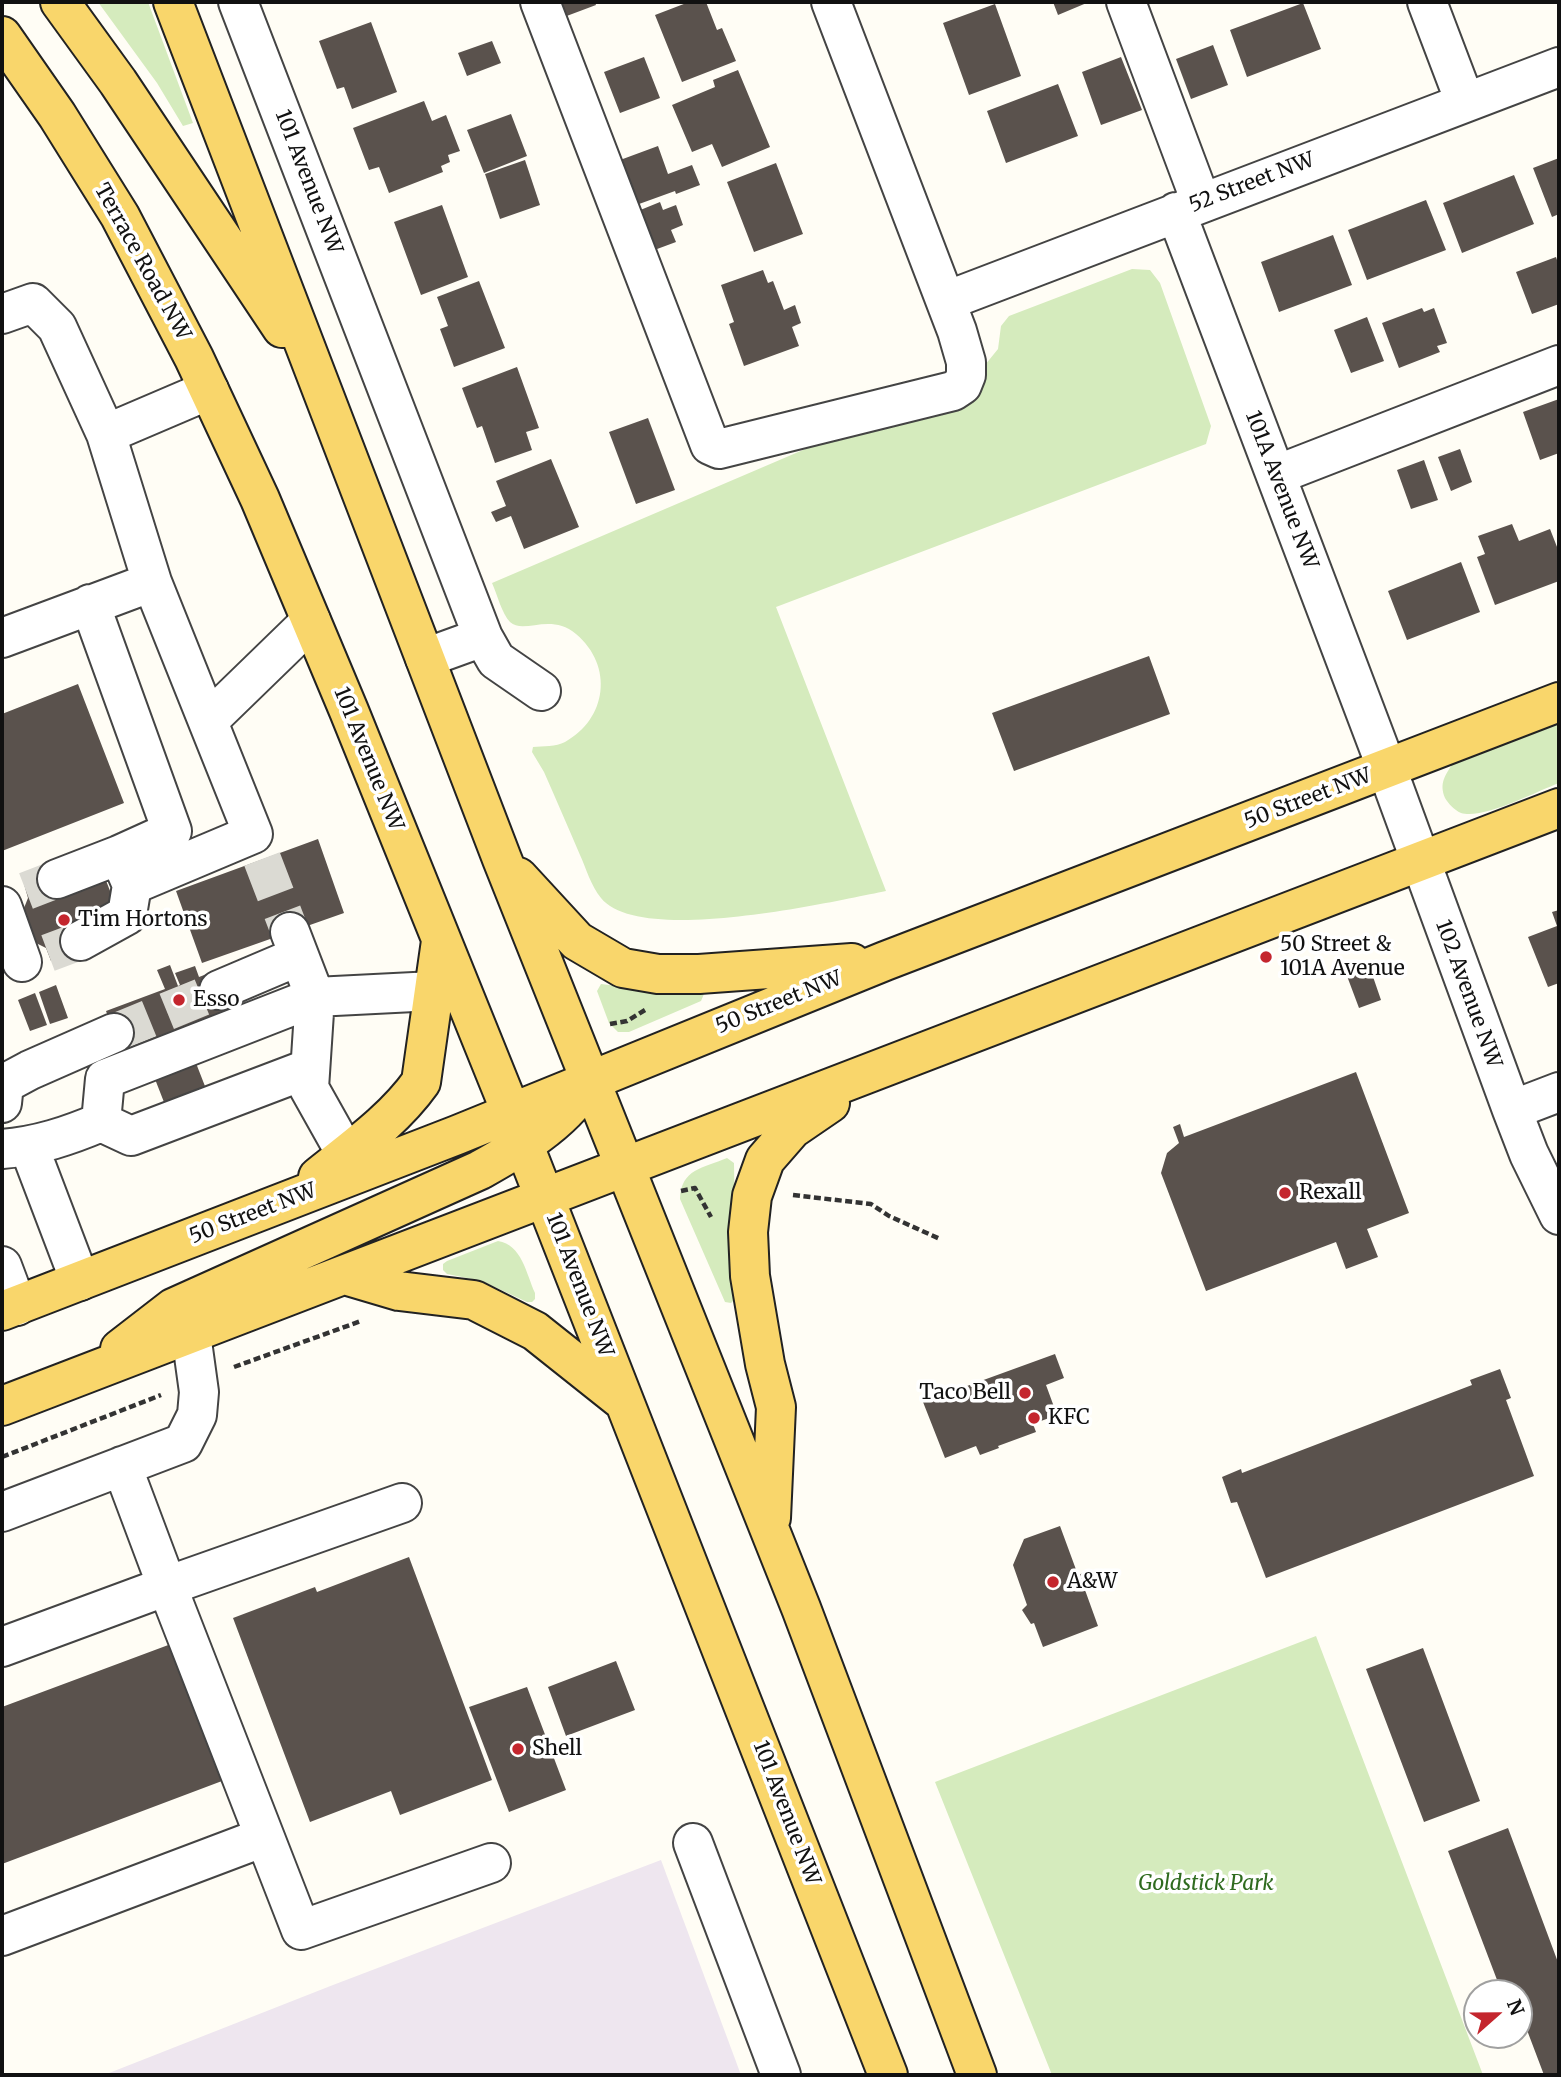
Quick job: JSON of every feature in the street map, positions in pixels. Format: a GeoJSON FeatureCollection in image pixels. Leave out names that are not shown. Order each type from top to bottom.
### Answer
{"type":"FeatureCollection","features":[{"type":"Feature","properties":{"kind":"main road"},"geometry":{"type":"LineString","coordinates":[[60,2],[118,82],[320,385]]}},
{"type":"Feature","properties":{"kind":"main road"},"geometry":{"type":"LineString","coordinates":[[173,2],[502,859],[770,1531],[977,2075]]}},
{"type":"Feature","properties":{"kind":"main road","name":"Terrace Road NW"},"geometry":{"type":"LineString","coordinates":[[2,36],[57,115],[120,216],[209,390],[260,499]]}},
{"type":"Feature","properties":{"kind":"main road","name":"101 Avenue NW"},"geometry":{"type":"LineString","coordinates":[[260,499],[518,1128],[888,2075]]}},
{"type":"Feature","properties":{"kind":"main road","name":"50 Street NW"},"geometry":{"type":"LineString","coordinates":[[9,1308],[292,1198],[518,1128],[590,1080],[886,961],[1559,702]]}},
{"type":"Feature","properties":{"kind":"main road"},"geometry":{"type":"LineString","coordinates":[[2,1406],[1559,808]]}},
{"type":"Feature","properties":{"kind":"main road"},"geometry":{"type":"LineString","coordinates":[[502,859],[577,941],[624,968],[658,974],[699,974],[886,961]]}},
{"type":"Feature","properties":{"kind":"main road"},"geometry":{"type":"LineString","coordinates":[[292,1198],[393,1115],[421,1082],[441,939]]}},
{"type":"Feature","properties":{"kind":"main road"},"geometry":{"type":"LineString","coordinates":[[770,1531],[776,1407],[765,1364],[750,1276],[747,1232],[752,1196],[765,1160],[792,1129],[884,1066]]}},
{"type":"Feature","properties":{"kind":"main road"},"geometry":{"type":"LineString","coordinates":[[85,1375],[173,1308],[480,1170],[518,1128]]}},
{"type":"Feature","properties":{"kind":"main road"},"geometry":{"type":"LineString","coordinates":[[345,1275],[399,1291],[474,1300],[535,1331],[626,1403]]}},
{"type":"Feature","properties":{"kind":"street","name":"101 Avenue NW"},"geometry":{"type":"LineString","coordinates":[[239,2],[483,637],[496,660],[541,691]]}},
{"type":"Feature","properties":{"kind":"street"},"geometry":{"type":"LineString","coordinates":[[540,2],[710,445],[719,449],[953,391],[961,385],[966,375],[966,362],[946,301],[831,2]]}},
{"type":"Feature","properties":{"kind":"street","name":"101A Avenue NW"},"geometry":{"type":"LineString","coordinates":[[1126,2],[1276,475],[1387,768]]}},
{"type":"Feature","properties":{"kind":"street"},"geometry":{"type":"LineString","coordinates":[[1427,2],[1465,102]]}},
{"type":"Feature","properties":{"kind":"street","name":"52 Street NW"},"geometry":{"type":"LineString","coordinates":[[946,301],[1559,67]]}},
{"type":"Feature","properties":{"kind":"street"},"geometry":{"type":"LineString","coordinates":[[2,314],[33,303],[57,327],[106,434],[152,582],[258,847],[126,870],[22,894],[38,956],[127,915],[126,870]]}},
{"type":"Feature","properties":{"kind":"street"},"geometry":{"type":"LineString","coordinates":[[1276,475],[1559,366]]}},
{"type":"Feature","properties":{"kind":"street"},"geometry":{"type":"LineString","coordinates":[[106,434],[209,390]]}},
{"type":"Feature","properties":{"kind":"street"},"geometry":{"type":"LineString","coordinates":[[2,638],[152,582]]}},
{"type":"Feature","properties":{"kind":"street"},"geometry":{"type":"LineString","coordinates":[[90,604],[172,831],[126,870]]}},
{"type":"Feature","properties":{"kind":"street"},"geometry":{"type":"LineString","coordinates":[[208,721],[311,621]]}},
{"type":"Feature","properties":{"kind":"street"},"geometry":{"type":"LineString","coordinates":[[425,658],[483,637]]}},
{"type":"Feature","properties":{"kind":"street","name":"102 Avenue NW"},"geometry":{"type":"LineString","coordinates":[[1387,768],[1512,1110],[1529,1154],[1559,1215]]}},
{"type":"Feature","properties":{"kind":"street"},"geometry":{"type":"LineString","coordinates":[[219,990],[294,944],[315,997],[309,1088],[346,1154]]}},
{"type":"Feature","properties":{"kind":"street"},"geometry":{"type":"LineString","coordinates":[[101,1122],[105,1079],[315,997],[434,991]]}},
{"type":"Feature","properties":{"kind":"street"},"geometry":{"type":"LineString","coordinates":[[2,1103],[4,1084],[114,1033]]}},
{"type":"Feature","properties":{"kind":"street"},"geometry":{"type":"LineString","coordinates":[[80,1281],[16,1148],[60,1139],[101,1122],[131,1136],[310,1068]]}},
{"type":"Feature","properties":{"kind":"street"},"geometry":{"type":"LineString","coordinates":[[1512,1110],[1559,1092]]}},
{"type":"Feature","properties":{"kind":"street"},"geometry":{"type":"LineString","coordinates":[[2,1266],[9,1308]]}},
{"type":"Feature","properties":{"kind":"street"},"geometry":{"type":"LineString","coordinates":[[2,1512],[183,1443],[197,1415],[199,1392],[191,1334]]}},
{"type":"Feature","properties":{"kind":"street"},"geometry":{"type":"LineString","coordinates":[[122,1466],[301,1930],[491,1863]]}},
{"type":"Feature","properties":{"kind":"street"},"geometry":{"type":"LineString","coordinates":[[2,1647],[402,1503]]}},
{"type":"Feature","properties":{"kind":"street"},"geometry":{"type":"LineString","coordinates":[[2,1936],[264,1837]]}},
{"type":"Feature","properties":{"kind":"street"},"geometry":{"type":"LineString","coordinates":[[693,1843],[781,2075]]}},
{"type":"Feature","properties":{"kind":"path"},"geometry":{"type":"LineString","coordinates":[[610,1024],[627,1021]]}},
{"type":"Feature","properties":{"kind":"path"},"geometry":{"type":"LineString","coordinates":[[681,1191],[695,1188],[716,1223]]}},
{"type":"Feature","properties":{"kind":"path"},"geometry":{"type":"LineString","coordinates":[[793,1195],[872,1204],[890,1216],[940,1239]]}},
{"type":"Feature","properties":{"kind":"shaded area"},"geometry":{"type":"Polygon","coordinates":[[[661,1860],[741,2075],[104,2075],[333,1985],[661,1860]]]}},
{"type":"Feature","properties":{"kind":"green space"},"geometry":{"type":"Polygon","coordinates":[[[98,2],[148,2],[193,123],[183,126],[157,83],[98,2]]]}},
{"type":"Feature","properties":{"kind":"green space"},"geometry":{"type":"Polygon","coordinates":[[[1132,269],[1150,270],[1160,283],[1211,426],[1206,444],[776,607],[886,891],[782,911],[693,920],[654,919],[622,912],[601,898],[544,772],[532,752],[533,747],[554,746],[565,742],[590,720],[600,691],[596,661],[588,647],[566,628],[547,624],[523,626],[510,622],[492,583],[976,376],[998,349],[1001,326],[1009,316],[1132,269]]]}},
{"type":"Feature","properties":{"kind":"green space"},"geometry":{"type":"Polygon","coordinates":[[[1559,722],[1559,783],[1496,809],[1471,814],[1461,813],[1446,800],[1443,784],[1453,763],[1559,722]]]}},
{"type":"Feature","properties":{"kind":"green space"},"geometry":{"type":"Polygon","coordinates":[[[601,984],[658,991],[699,988],[704,994],[701,1001],[629,1032],[618,1032],[609,1023],[597,991],[601,984]]]}},
{"type":"Feature","properties":{"kind":"green space"},"geometry":{"type":"Polygon","coordinates":[[[727,1158],[734,1163],[736,1298],[731,1303],[725,1302],[680,1199],[684,1181],[689,1175],[727,1158]]]}},
{"type":"Feature","properties":{"kind":"green space"},"geometry":{"type":"Polygon","coordinates":[[[498,1241],[513,1248],[522,1261],[535,1293],[532,1302],[482,1281],[447,1274],[443,1270],[443,1264],[447,1261],[498,1241]]]}},
{"type":"Feature","properties":{"kind":"green space","name":"Goldstick Park"},"geometry":{"type":"Polygon","coordinates":[[[1316,1636],[1463,2022],[1463,2049],[1473,2049],[1483,2075],[1052,2075],[935,1782],[1316,1636]]]}},
{"type":"Feature","properties":{"kind":"building"},"geometry":{"type":"Polygon","coordinates":[[[549,2],[595,2],[596,5],[556,20],[549,2]]]}},
{"type":"Feature","properties":{"kind":"building"},"geometry":{"type":"Polygon","coordinates":[[[689,2],[706,2],[717,30],[722,28],[736,61],[682,82],[655,15],[689,2]]]}},
{"type":"Feature","properties":{"kind":"building"},"geometry":{"type":"Polygon","coordinates":[[[1053,2],[1089,2],[1058,15],[1053,2]]]}},
{"type":"Feature","properties":{"kind":"building"},"geometry":{"type":"Polygon","coordinates":[[[1303,3],[1321,49],[1247,77],[1230,30],[1303,3]]]}},
{"type":"Feature","properties":{"kind":"building"},"geometry":{"type":"Polygon","coordinates":[[[995,4],[1021,76],[969,95],[943,23],[995,4]]]}},
{"type":"Feature","properties":{"kind":"building"},"geometry":{"type":"Polygon","coordinates":[[[371,22],[397,92],[352,109],[344,87],[337,89],[319,41],[371,22]]]}},
{"type":"Feature","properties":{"kind":"building"},"geometry":{"type":"Polygon","coordinates":[[[492,41],[501,63],[467,76],[458,53],[492,41]]]}},
{"type":"Feature","properties":{"kind":"building"},"geometry":{"type":"Polygon","coordinates":[[[1213,45],[1228,85],[1191,99],[1176,59],[1213,45]]]}},
{"type":"Feature","properties":{"kind":"building"},"geometry":{"type":"Polygon","coordinates":[[[644,57],[660,98],[620,113],[604,72],[644,57]]]}},
{"type":"Feature","properties":{"kind":"building"},"geometry":{"type":"Polygon","coordinates":[[[1121,57],[1142,110],[1101,125],[1082,72],[1121,57]]]}},
{"type":"Feature","properties":{"kind":"building"},"geometry":{"type":"Polygon","coordinates":[[[738,70],[770,147],[722,167],[712,144],[692,152],[672,105],[715,87],[713,80],[738,70]]]}},
{"type":"Feature","properties":{"kind":"building"},"geometry":{"type":"Polygon","coordinates":[[[1058,84],[1078,136],[1006,163],[987,111],[1058,84]]]}},
{"type":"Feature","properties":{"kind":"building"},"geometry":{"type":"Polygon","coordinates":[[[424,101],[432,121],[446,115],[460,151],[448,155],[450,162],[441,166],[443,172],[389,193],[379,167],[369,170],[353,128],[424,101]]]}},
{"type":"Feature","properties":{"kind":"building"},"geometry":{"type":"Polygon","coordinates":[[[511,114],[527,156],[484,173],[467,130],[511,114]]]}},
{"type":"Feature","properties":{"kind":"building"},"geometry":{"type":"Polygon","coordinates":[[[658,146],[668,174],[692,165],[700,185],[628,208],[612,163],[658,146]]]}},
{"type":"Feature","properties":{"kind":"building"},"geometry":{"type":"Polygon","coordinates":[[[1559,158],[1559,214],[1552,217],[1533,168],[1559,158]]]}},
{"type":"Feature","properties":{"kind":"building"},"geometry":{"type":"Polygon","coordinates":[[[525,160],[540,205],[500,219],[485,174],[525,160]]]}},
{"type":"Feature","properties":{"kind":"building"},"geometry":{"type":"Polygon","coordinates":[[[776,163],[803,234],[754,252],[727,182],[776,163]]]}},
{"type":"Feature","properties":{"kind":"building"},"geometry":{"type":"Polygon","coordinates":[[[1514,175],[1534,224],[1462,253],[1443,203],[1514,175]]]}},
{"type":"Feature","properties":{"kind":"building"},"geometry":{"type":"Polygon","coordinates":[[[1426,200],[1446,250],[1367,280],[1348,230],[1426,200]]]}},
{"type":"Feature","properties":{"kind":"building"},"geometry":{"type":"Polygon","coordinates":[[[660,202],[663,210],[676,205],[683,225],[671,230],[676,242],[649,252],[633,213],[660,202]]]}},
{"type":"Feature","properties":{"kind":"building"},"geometry":{"type":"Polygon","coordinates":[[[442,205],[468,277],[421,295],[394,222],[442,205]]]}},
{"type":"Feature","properties":{"kind":"building"},"geometry":{"type":"Polygon","coordinates":[[[1333,235],[1352,285],[1279,312],[1261,262],[1333,235]]]}},
{"type":"Feature","properties":{"kind":"building"},"geometry":{"type":"Polygon","coordinates":[[[1556,257],[1559,266],[1559,304],[1532,314],[1516,272],[1556,257]]]}},
{"type":"Feature","properties":{"kind":"building"},"geometry":{"type":"Polygon","coordinates":[[[763,270],[768,283],[773,281],[784,310],[795,305],[801,323],[792,327],[799,346],[744,366],[729,324],[734,322],[721,285],[763,270]]]}},
{"type":"Feature","properties":{"kind":"building"},"geometry":{"type":"Polygon","coordinates":[[[479,281],[505,348],[454,367],[440,329],[448,326],[437,297],[479,281]]]}},
{"type":"Feature","properties":{"kind":"building"},"geometry":{"type":"Polygon","coordinates":[[[1422,308],[1424,312],[1434,308],[1447,343],[1437,346],[1440,352],[1399,368],[1382,323],[1422,308]]]}},
{"type":"Feature","properties":{"kind":"building"},"geometry":{"type":"Polygon","coordinates":[[[1367,317],[1384,361],[1351,373],[1334,330],[1367,317]]]}},
{"type":"Feature","properties":{"kind":"building"},"geometry":{"type":"Polygon","coordinates":[[[517,367],[539,428],[526,432],[532,450],[495,463],[482,426],[477,428],[462,388],[517,367]]]}},
{"type":"Feature","properties":{"kind":"building"},"geometry":{"type":"Polygon","coordinates":[[[1559,399],[1559,453],[1540,460],[1523,412],[1559,399]]]}},
{"type":"Feature","properties":{"kind":"building"},"geometry":{"type":"Polygon","coordinates":[[[648,418],[675,490],[636,504],[609,432],[648,418]]]}},
{"type":"Feature","properties":{"kind":"building"},"geometry":{"type":"Polygon","coordinates":[[[1460,449],[1472,482],[1451,491],[1438,457],[1460,449]]]}},
{"type":"Feature","properties":{"kind":"building"},"geometry":{"type":"Polygon","coordinates":[[[551,459],[579,527],[524,549],[511,516],[496,522],[491,512],[506,506],[496,481],[551,459]]]}},
{"type":"Feature","properties":{"kind":"building"},"geometry":{"type":"Polygon","coordinates":[[[1424,460],[1438,500],[1411,509],[1397,470],[1424,460]]]}},
{"type":"Feature","properties":{"kind":"building"},"geometry":{"type":"Polygon","coordinates":[[[1512,524],[1519,541],[1550,529],[1559,552],[1559,581],[1495,605],[1477,557],[1485,554],[1478,536],[1512,524]]]}},
{"type":"Feature","properties":{"kind":"building"},"geometry":{"type":"Polygon","coordinates":[[[1461,562],[1480,612],[1407,640],[1388,591],[1461,562]]]}},
{"type":"Feature","properties":{"kind":"building"},"geometry":{"type":"Polygon","coordinates":[[[1149,656],[1170,714],[1014,771],[992,713],[1149,656]]]}},
{"type":"Feature","properties":{"kind":"building"},"geometry":{"type":"Polygon","coordinates":[[[78,684],[124,803],[2,851],[2,714],[78,684]]]}},
{"type":"Feature","properties":{"kind":"building","name":"Esso"},"geometry":{"type":"Polygon","coordinates":[[[318,839],[344,913],[202,963],[176,891],[318,839]]]}},
{"type":"Feature","properties":{"kind":"building","name":"Tim Hortons"},"geometry":{"type":"Polygon","coordinates":[[[55,873],[105,878],[119,914],[83,950],[51,961],[46,948],[36,943],[24,908],[28,898],[24,884],[55,873]]]}},
{"type":"Feature","properties":{"kind":"building"},"geometry":{"type":"Polygon","coordinates":[[[1559,910],[1559,983],[1548,987],[1528,937],[1557,926],[1552,912],[1559,910]]]}},
{"type":"Feature","properties":{"kind":"building","name":"Esso"},"geometry":{"type":"Polygon","coordinates":[[[170,965],[178,986],[180,985],[175,973],[195,966],[199,977],[212,972],[228,1016],[122,1055],[106,1011],[165,989],[157,970],[170,965]]]}},
{"type":"Feature","properties":{"kind":"building"},"geometry":{"type":"Polygon","coordinates":[[[1370,968],[1381,1000],[1359,1008],[1347,976],[1370,968]]]}},
{"type":"Feature","properties":{"kind":"building"},"geometry":{"type":"Polygon","coordinates":[[[56,985],[68,1018],[50,1024],[39,992],[56,985]]]}},
{"type":"Feature","properties":{"kind":"building"},"geometry":{"type":"Polygon","coordinates":[[[35,993],[47,1025],[30,1031],[18,1000],[35,993]]]}},
{"type":"Feature","properties":{"kind":"building","name":"Esso"},"geometry":{"type":"Polygon","coordinates":[[[194,1058],[210,1099],[169,1115],[153,1074],[194,1058]]]}},
{"type":"Feature","properties":{"kind":"building","name":"Rexall"},"geometry":{"type":"Polygon","coordinates":[[[1356,1072],[1409,1213],[1367,1229],[1378,1257],[1346,1269],[1336,1242],[1206,1291],[1161,1173],[1167,1153],[1179,1143],[1173,1127],[1180,1124],[1184,1137],[1356,1072]]]}},
{"type":"Feature","properties":{"kind":"building"},"geometry":{"type":"Polygon","coordinates":[[[1055,1354],[1064,1378],[1046,1385],[1057,1415],[1033,1424],[1036,1432],[998,1446],[999,1448],[980,1455],[976,1446],[945,1458],[923,1402],[1055,1354]]]}},
{"type":"Feature","properties":{"kind":"building"},"geometry":{"type":"Polygon","coordinates":[[[1500,1369],[1511,1398],[1506,1400],[1534,1476],[1266,1578],[1237,1502],[1231,1503],[1222,1477],[1241,1469],[1242,1473],[1472,1385],[1470,1380],[1500,1369]]]}},
{"type":"Feature","properties":{"kind":"building","name":"A&W"},"geometry":{"type":"Polygon","coordinates":[[[1060,1526],[1078,1575],[1083,1573],[1089,1589],[1085,1590],[1098,1626],[1043,1647],[1034,1623],[1031,1624],[1022,1610],[1027,1605],[1013,1565],[1024,1539],[1060,1526]]]}},
{"type":"Feature","properties":{"kind":"building"},"geometry":{"type":"Polygon","coordinates":[[[409,1557],[492,1780],[400,1815],[391,1791],[310,1822],[233,1618],[315,1587],[317,1592],[409,1557]]]}},
{"type":"Feature","properties":{"kind":"building"},"geometry":{"type":"Polygon","coordinates":[[[171,1644],[222,1781],[2,1864],[2,1707],[171,1644]]]}},
{"type":"Feature","properties":{"kind":"building"},"geometry":{"type":"Polygon","coordinates":[[[1423,1648],[1480,1801],[1424,1822],[1366,1669],[1423,1648]]]}},
{"type":"Feature","properties":{"kind":"building","name":"Shell"},"geometry":{"type":"Polygon","coordinates":[[[616,1661],[635,1710],[566,1736],[548,1687],[616,1661]]]}},
{"type":"Feature","properties":{"kind":"building","name":"Shell"},"geometry":{"type":"Polygon","coordinates":[[[527,1687],[566,1790],[509,1812],[469,1707],[527,1687]]]}},
{"type":"Feature","properties":{"kind":"building"},"geometry":{"type":"Polygon","coordinates":[[[1508,1828],[1559,1965],[1559,2075],[1544,2075],[1533,2046],[1533,1979],[1497,1979],[1448,1851],[1508,1828]]]}},
{"type":"Feature","properties":{"kind":"tunnel"},"geometry":{"type":"LineString","coordinates":[[262,859],[290,932]]}},
{"type":"Feature","properties":{"kind":"tunnel"},"geometry":{"type":"LineString","coordinates":[[26,891],[57,879]]}},
{"type":"Feature","properties":{"kind":"tunnel"},"geometry":{"type":"LineString","coordinates":[[48,953],[80,941]]}},
{"type":"Feature","properties":{"kind":"tunnel"},"geometry":{"type":"LineString","coordinates":[[114,1033],[219,990]]}},
{"type":"Feature","properties":{"kind":"place","name":"Tim Hortons"},"geometry":{"type":"Point","coordinates":[64,920]}},
{"type":"Feature","properties":{"kind":"place","name":"50 Street & 101A Avenue"},"geometry":{"type":"Point","coordinates":[1266,957]}},
{"type":"Feature","properties":{"kind":"place","name":"Esso"},"geometry":{"type":"Point","coordinates":[179,1000]}},
{"type":"Feature","properties":{"kind":"place","name":"Rexall"},"geometry":{"type":"Point","coordinates":[1285,1193]}},
{"type":"Feature","properties":{"kind":"place","name":"Taco Bell"},"geometry":{"type":"Point","coordinates":[1025,1393]}},
{"type":"Feature","properties":{"kind":"place","name":"KFC"},"geometry":{"type":"Point","coordinates":[1034,1418]}},
{"type":"Feature","properties":{"kind":"place","name":"A&W"},"geometry":{"type":"Point","coordinates":[1053,1582]}},
{"type":"Feature","properties":{"kind":"place","name":"Shell"},"geometry":{"type":"Point","coordinates":[518,1749]}}]}
